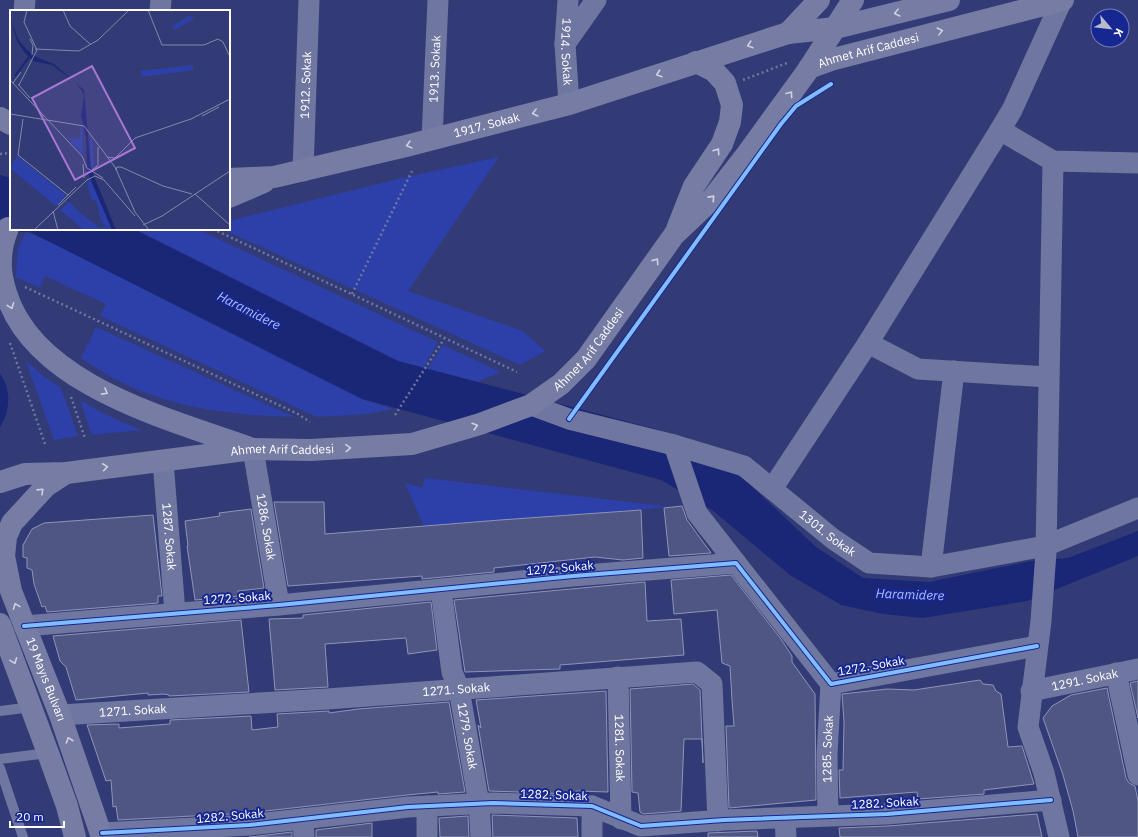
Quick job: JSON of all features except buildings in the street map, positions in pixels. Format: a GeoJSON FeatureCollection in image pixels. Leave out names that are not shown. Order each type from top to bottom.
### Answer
{"type":"FeatureCollection","features":[{"type":"Feature","properties":{"kind":"main road"},"geometry":{"type":"LineString","coordinates":[[788,33],[819,0]]}},
{"type":"Feature","properties":{"kind":"main road"},"geometry":{"type":"LineString","coordinates":[[801,65],[836,28],[853,0]]}},
{"type":"Feature","properties":{"kind":"main road","name":"Ahmet Arif Caddesi"},"geometry":{"type":"LineString","coordinates":[[0,482],[25,474],[66,473],[253,449],[312,450],[412,444],[480,424],[531,405],[561,384],[586,359],[674,235],[712,199],[801,65],[841,57],[1063,0]]}},
{"type":"Feature","properties":{"kind":"main road","name":"1917. Sokak"},"geometry":{"type":"LineString","coordinates":[[230,178],[274,177],[432,139],[569,104],[788,33],[836,28],[941,1]]}},
{"type":"Feature","properties":{"kind":"main road"},"geometry":{"type":"LineString","coordinates":[[674,235],[694,186],[722,144],[730,122],[732,111],[732,105],[725,83],[714,71],[696,62]]}},
{"type":"Feature","properties":{"kind":"main road"},"geometry":{"type":"LineString","coordinates":[[0,118],[10,123]]}},
{"type":"Feature","properties":{"kind":"main road","name":"1917. Sokak"},"geometry":{"type":"LineString","coordinates":[[230,197],[274,177]]}},
{"type":"Feature","properties":{"kind":"main road"},"geometry":{"type":"LineString","coordinates":[[6,229],[0,262],[3,283],[16,319],[30,337],[46,352],[84,381],[114,398],[253,449]]}},
{"type":"Feature","properties":{"kind":"main road","name":"19 Mayıs Bulvarı"},"geometry":{"type":"LineString","coordinates":[[66,473],[46,486],[12,523],[6,537],[4,556],[11,591],[60,715],[102,835]]}},
{"type":"Feature","properties":{"kind":"main road","name":"19 Mayıs Bulvarı"},"geometry":{"type":"LineString","coordinates":[[0,624],[32,707],[67,806],[75,837]]}},
{"type":"Feature","properties":{"kind":"street"},"geometry":{"type":"LineString","coordinates":[[24,10],[25,0]]}},
{"type":"Feature","properties":{"kind":"street"},"geometry":{"type":"LineString","coordinates":[[160,10],[161,0]]}},
{"type":"Feature","properties":{"kind":"street","name":"1912. Sokak"},"geometry":{"type":"LineString","coordinates":[[303,171],[309,0]]}},
{"type":"Feature","properties":{"kind":"street","name":"1913. Sokak"},"geometry":{"type":"LineString","coordinates":[[432,139],[438,0]]}},
{"type":"Feature","properties":{"kind":"street","name":"1914. Sokak"},"geometry":{"type":"LineString","coordinates":[[568,0],[565,44],[569,104]]}},
{"type":"Feature","properties":{"kind":"street"},"geometry":{"type":"LineString","coordinates":[[565,44],[596,0]]}},
{"type":"Feature","properties":{"kind":"street"},"geometry":{"type":"LineString","coordinates":[[772,489],[868,343],[1012,110],[1063,0]]}},
{"type":"Feature","properties":{"kind":"street"},"geometry":{"type":"LineString","coordinates":[[1000,130],[1053,161],[1138,163]]}},
{"type":"Feature","properties":{"kind":"street"},"geometry":{"type":"LineString","coordinates":[[1053,161],[1046,549],[1041,622],[1031,691],[1028,727],[1044,773],[1059,837]]}},
{"type":"Feature","properties":{"kind":"street"},"geometry":{"type":"LineString","coordinates":[[868,343],[918,369],[1048,377]]}},
{"type":"Feature","properties":{"kind":"street"},"geometry":{"type":"LineString","coordinates":[[931,567],[954,371]]}},
{"type":"Feature","properties":{"kind":"street","name":"1301. Sokak"},"geometry":{"type":"LineString","coordinates":[[531,405],[569,419],[744,466],[833,539],[869,563],[931,567],[1046,549],[1138,508]]}},
{"type":"Feature","properties":{"kind":"street"},"geometry":{"type":"LineString","coordinates":[[674,446],[697,514],[736,563]]}},
{"type":"Feature","properties":{"kind":"street","name":"1286. Sokak"},"geometry":{"type":"LineString","coordinates":[[253,449],[279,605]]}},
{"type":"Feature","properties":{"kind":"street","name":"1287. Sokak"},"geometry":{"type":"LineString","coordinates":[[163,461],[174,613]]}},
{"type":"Feature","properties":{"kind":"street","name":"1272. Sokak"},"geometry":{"type":"LineString","coordinates":[[24,626],[279,605],[573,576],[736,563],[831,684],[1037,646]]}},
{"type":"Feature","properties":{"kind":"street","name":"1279. Sokak"},"geometry":{"type":"LineString","coordinates":[[441,590],[452,672],[459,689],[479,804],[481,837]]}},
{"type":"Feature","properties":{"kind":"street","name":"1291. Sokak"},"geometry":{"type":"LineString","coordinates":[[1031,691],[1138,669]]}},
{"type":"Feature","properties":{"kind":"street","name":"1271. Sokak"},"geometry":{"type":"LineString","coordinates":[[60,715],[697,672],[712,684],[718,821]]}},
{"type":"Feature","properties":{"kind":"street"},"geometry":{"type":"LineString","coordinates":[[1116,673],[1138,775]]}},
{"type":"Feature","properties":{"kind":"street","name":"1281. Sokak"},"geometry":{"type":"LineString","coordinates":[[618,677],[621,819]]}},
{"type":"Feature","properties":{"kind":"street","name":"1285. Sokak"},"geometry":{"type":"LineString","coordinates":[[828,815],[827,754],[831,684]]}},
{"type":"Feature","properties":{"kind":"street","name":"1282. Sokak"},"geometry":{"type":"LineString","coordinates":[[102,835],[205,833],[304,828],[427,806],[479,804],[592,806],[641,826],[692,830],[718,821],[785,828],[828,815],[888,814],[1051,800]]}},
{"type":"Feature","properties":{"kind":"street"},"geometry":{"type":"LineString","coordinates":[[427,806],[427,837]]}},
{"type":"Feature","properties":{"kind":"street"},"geometry":{"type":"LineString","coordinates":[[592,806],[592,837]]}},
{"type":"Feature","properties":{"kind":"lane"},"geometry":{"type":"LineString","coordinates":[[0,712],[32,707]]}},
{"type":"Feature","properties":{"kind":"lane"},"geometry":{"type":"LineString","coordinates":[[0,759],[48,753]]}},
{"type":"Feature","properties":{"kind":"lane"},"geometry":{"type":"LineString","coordinates":[[0,768],[23,837]]}},
{"type":"Feature","properties":{"kind":"path"},"geometry":{"type":"LineString","coordinates":[[737,82],[801,65]]}},
{"type":"Feature","properties":{"kind":"path"},"geometry":{"type":"LineString","coordinates":[[0,154],[10,153]]}},
{"type":"Feature","properties":{"kind":"path"},"geometry":{"type":"LineString","coordinates":[[352,294],[412,171]]}},
{"type":"Feature","properties":{"kind":"path"},"geometry":{"type":"LineString","coordinates":[[215,230],[444,339],[517,372]]}},
{"type":"Feature","properties":{"kind":"path"},"geometry":{"type":"LineString","coordinates":[[18,283],[298,414],[310,422]]}},
{"type":"Feature","properties":{"kind":"path"},"geometry":{"type":"LineString","coordinates":[[395,415],[444,339]]}},
{"type":"Feature","properties":{"kind":"path"},"geometry":{"type":"LineString","coordinates":[[9,341],[45,444]]}},
{"type":"Feature","properties":{"kind":"path"},"geometry":{"type":"LineString","coordinates":[[69,389],[85,438]]}},
{"type":"Feature","properties":{"kind":"shaded area"},"geometry":{"type":"Polygon","coordinates":[[[499,157],[408,291],[523,331],[545,351],[520,365],[224,230],[230,230],[230,221],[402,178],[499,157]]]}},
{"type":"Feature","properties":{"kind":"shaded area"},"geometry":{"type":"Polygon","coordinates":[[[136,230],[199,230],[438,342],[424,368],[398,361],[136,230]]]}},
{"type":"Feature","properties":{"kind":"shaded area"},"geometry":{"type":"Polygon","coordinates":[[[26,232],[53,243],[362,399],[393,409],[367,414],[317,417],[100,316],[106,304],[45,276],[40,288],[16,277],[18,248],[26,232]]]}},
{"type":"Feature","properties":{"kind":"shaded area"},"geometry":{"type":"Polygon","coordinates":[[[96,327],[294,417],[237,414],[210,410],[157,397],[131,387],[106,374],[81,358],[96,327]]]}},
{"type":"Feature","properties":{"kind":"shaded area"},"geometry":{"type":"Polygon","coordinates":[[[443,345],[501,372],[467,386],[402,408],[443,345]]]}},
{"type":"Feature","properties":{"kind":"shaded area"},"geometry":{"type":"Polygon","coordinates":[[[26,361],[43,376],[61,388],[78,436],[54,440],[26,361]]]}},
{"type":"Feature","properties":{"kind":"shaded area"},"geometry":{"type":"Polygon","coordinates":[[[80,400],[102,413],[141,430],[92,435],[80,400]]]}},
{"type":"Feature","properties":{"kind":"shaded area"},"geometry":{"type":"Polygon","coordinates":[[[425,478],[671,507],[424,527],[405,483],[422,488],[425,478]]]}},
{"type":"Feature","properties":{"kind":"water","name":"Haramidere"},"geometry":{"type":"Polygon","coordinates":[[[0,175],[10,178],[10,230],[136,230],[398,361],[659,430],[744,479],[816,547],[863,578],[929,582],[1031,561],[1068,558],[1138,531],[1138,556],[1027,601],[923,618],[883,614],[841,605],[790,575],[712,510],[661,480],[362,399],[30,232],[0,232],[0,175]]]}},
{"type":"Feature","properties":{"kind":"water"},"geometry":{"type":"Polygon","coordinates":[[[0,374],[4,380],[8,394],[8,407],[0,427],[0,374]]]}},
{"type":"Feature","properties":{"kind":"cycle path"},"geometry":{"type":"LineString","coordinates":[[569,419],[781,124],[796,106],[831,84]]}},
{"type":"Feature","properties":{"kind":"cycle path"},"geometry":{"type":"LineString","coordinates":[[24,626],[279,605],[573,576],[736,563],[831,684],[1037,646]]}},
{"type":"Feature","properties":{"kind":"cycle path"},"geometry":{"type":"LineString","coordinates":[[102,833],[249,825],[408,807],[493,803],[592,806],[641,826],[724,820],[887,814],[1051,800]]}}]}
